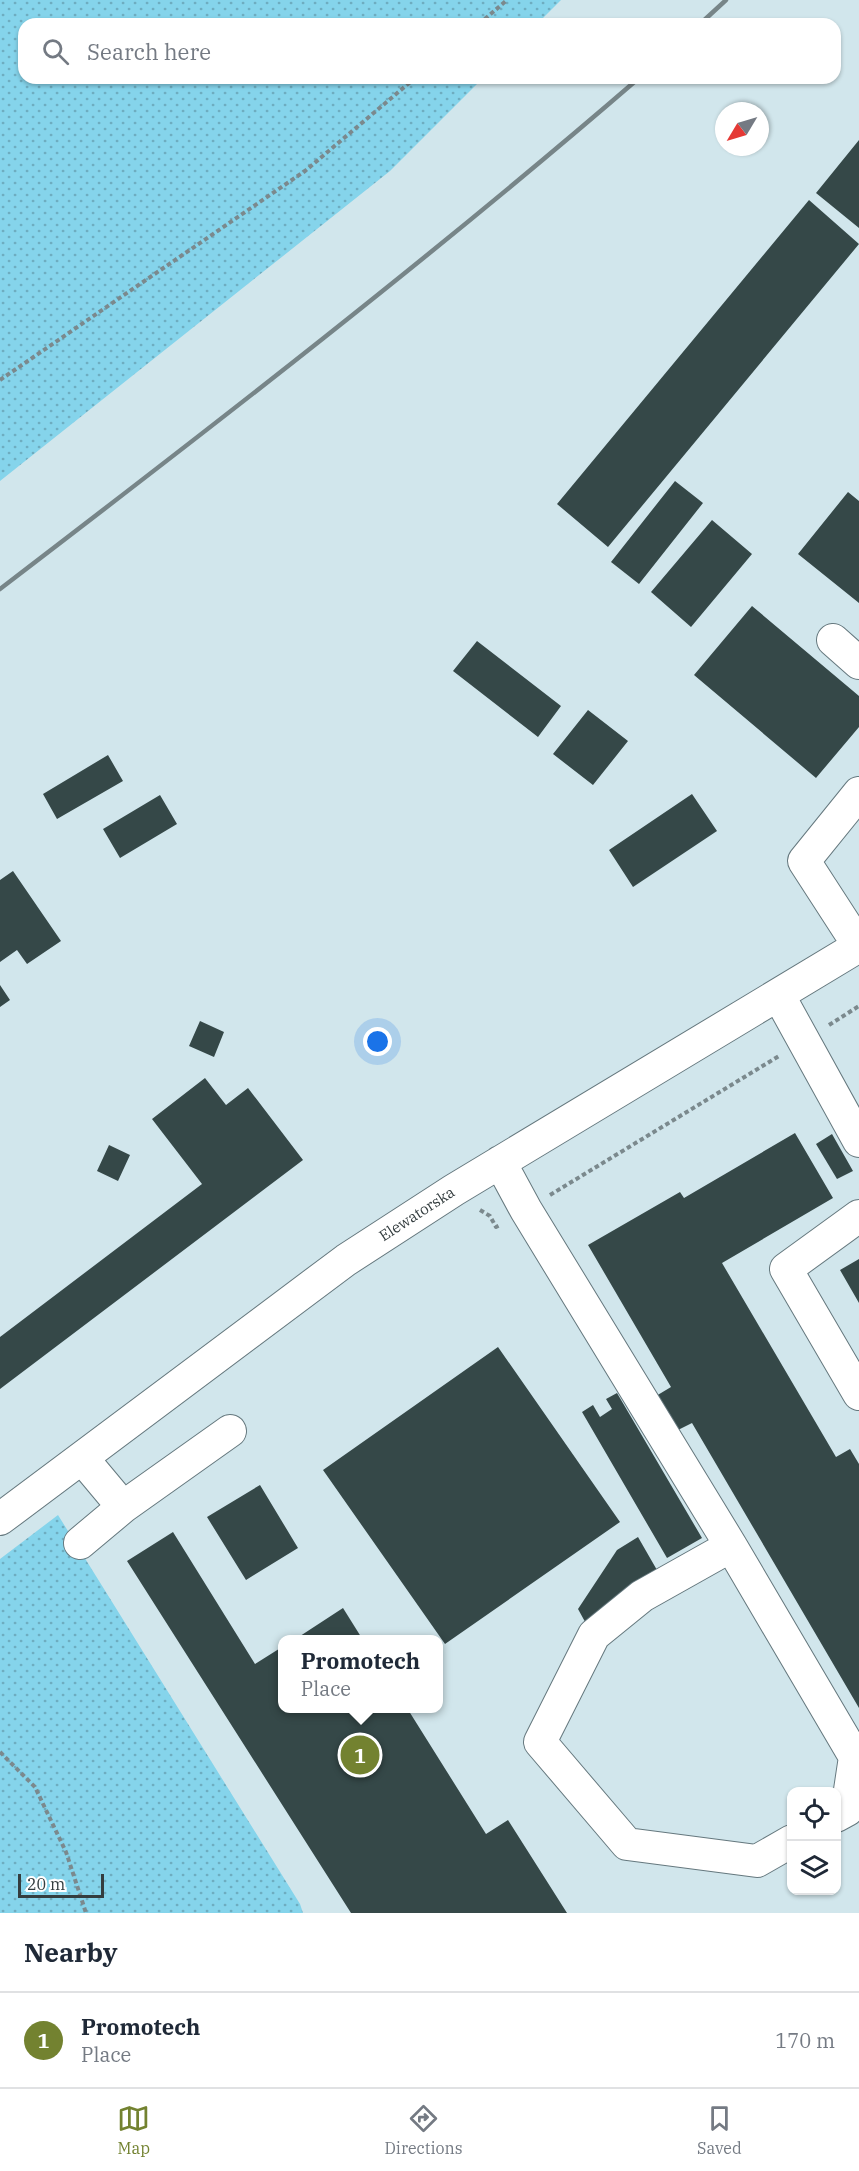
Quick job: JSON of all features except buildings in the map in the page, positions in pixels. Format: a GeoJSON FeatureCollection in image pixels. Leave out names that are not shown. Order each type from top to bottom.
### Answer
{"type":"FeatureCollection","features":[{"type":"Feature","properties":{"kind":"street"},"geometry":{"type":"LineString","coordinates":[[833,639],[859,663]]}},
{"type":"Feature","properties":{"kind":"street"},"geometry":{"type":"LineString","coordinates":[[859,793],[804,861],[859,946]]}},
{"type":"Feature","properties":{"kind":"street","name":"Elewatorska"},"geometry":{"type":"LineString","coordinates":[[0,1519],[346,1260],[500,1162],[859,946]]}},
{"type":"Feature","properties":{"kind":"street"},"geometry":{"type":"LineString","coordinates":[[779,996],[859,1141]]}},
{"type":"Feature","properties":{"kind":"street"},"geometry":{"type":"LineString","coordinates":[[500,1162],[526,1210],[731,1546],[855,1757],[847,1810],[841,1814]]}},
{"type":"Feature","properties":{"kind":"street"},"geometry":{"type":"LineString","coordinates":[[859,1216],[786,1269],[859,1394]]}},
{"type":"Feature","properties":{"kind":"street"},"geometry":{"type":"LineString","coordinates":[[80,1543],[123,1507],[230,1431]]}},
{"type":"Feature","properties":{"kind":"street"},"geometry":{"type":"LineString","coordinates":[[82,1458],[123,1507]]}},
{"type":"Feature","properties":{"kind":"street"},"geometry":{"type":"LineString","coordinates":[[731,1546],[642,1596],[594,1635],[540,1742],[627,1844],[757,1861],[787,1844]]}},
{"type":"Feature","properties":{"kind":"path"},"geometry":{"type":"LineString","coordinates":[[486,18],[507,0]]}},
{"type":"Feature","properties":{"kind":"path"},"geometry":{"type":"LineString","coordinates":[[0,380],[305,171],[408,84]]}},
{"type":"Feature","properties":{"kind":"path"},"geometry":{"type":"LineString","coordinates":[[472,1211],[480,1209],[490,1216],[496,1227],[859,1006]]}},
{"type":"Feature","properties":{"kind":"path"},"geometry":{"type":"LineString","coordinates":[[0,1752],[35,1787],[66,1852],[86,1913]]}},
{"type":"Feature","properties":{"kind":"shaded area"},"geometry":{"type":"Polygon","coordinates":[[[0,0],[561,0],[543,18],[18,18],[18,84],[477,84],[390,171],[0,481],[0,0]]]}},
{"type":"Feature","properties":{"kind":"shaded area"},"geometry":{"type":"Polygon","coordinates":[[[58,1515],[300,1904],[303,1913],[0,1913],[0,1559],[58,1515]]]}},
{"type":"Feature","properties":{"kind":"railway"},"geometry":{"type":"LineString","coordinates":[[706,18],[726,0]]}},
{"type":"Feature","properties":{"kind":"railway"},"geometry":{"type":"LineString","coordinates":[[0,589],[404,274],[632,84]]}},
{"type":"Feature","properties":{"kind":"place","name":"Promotech"},"geometry":{"type":"Point","coordinates":[360,1755]}}]}
